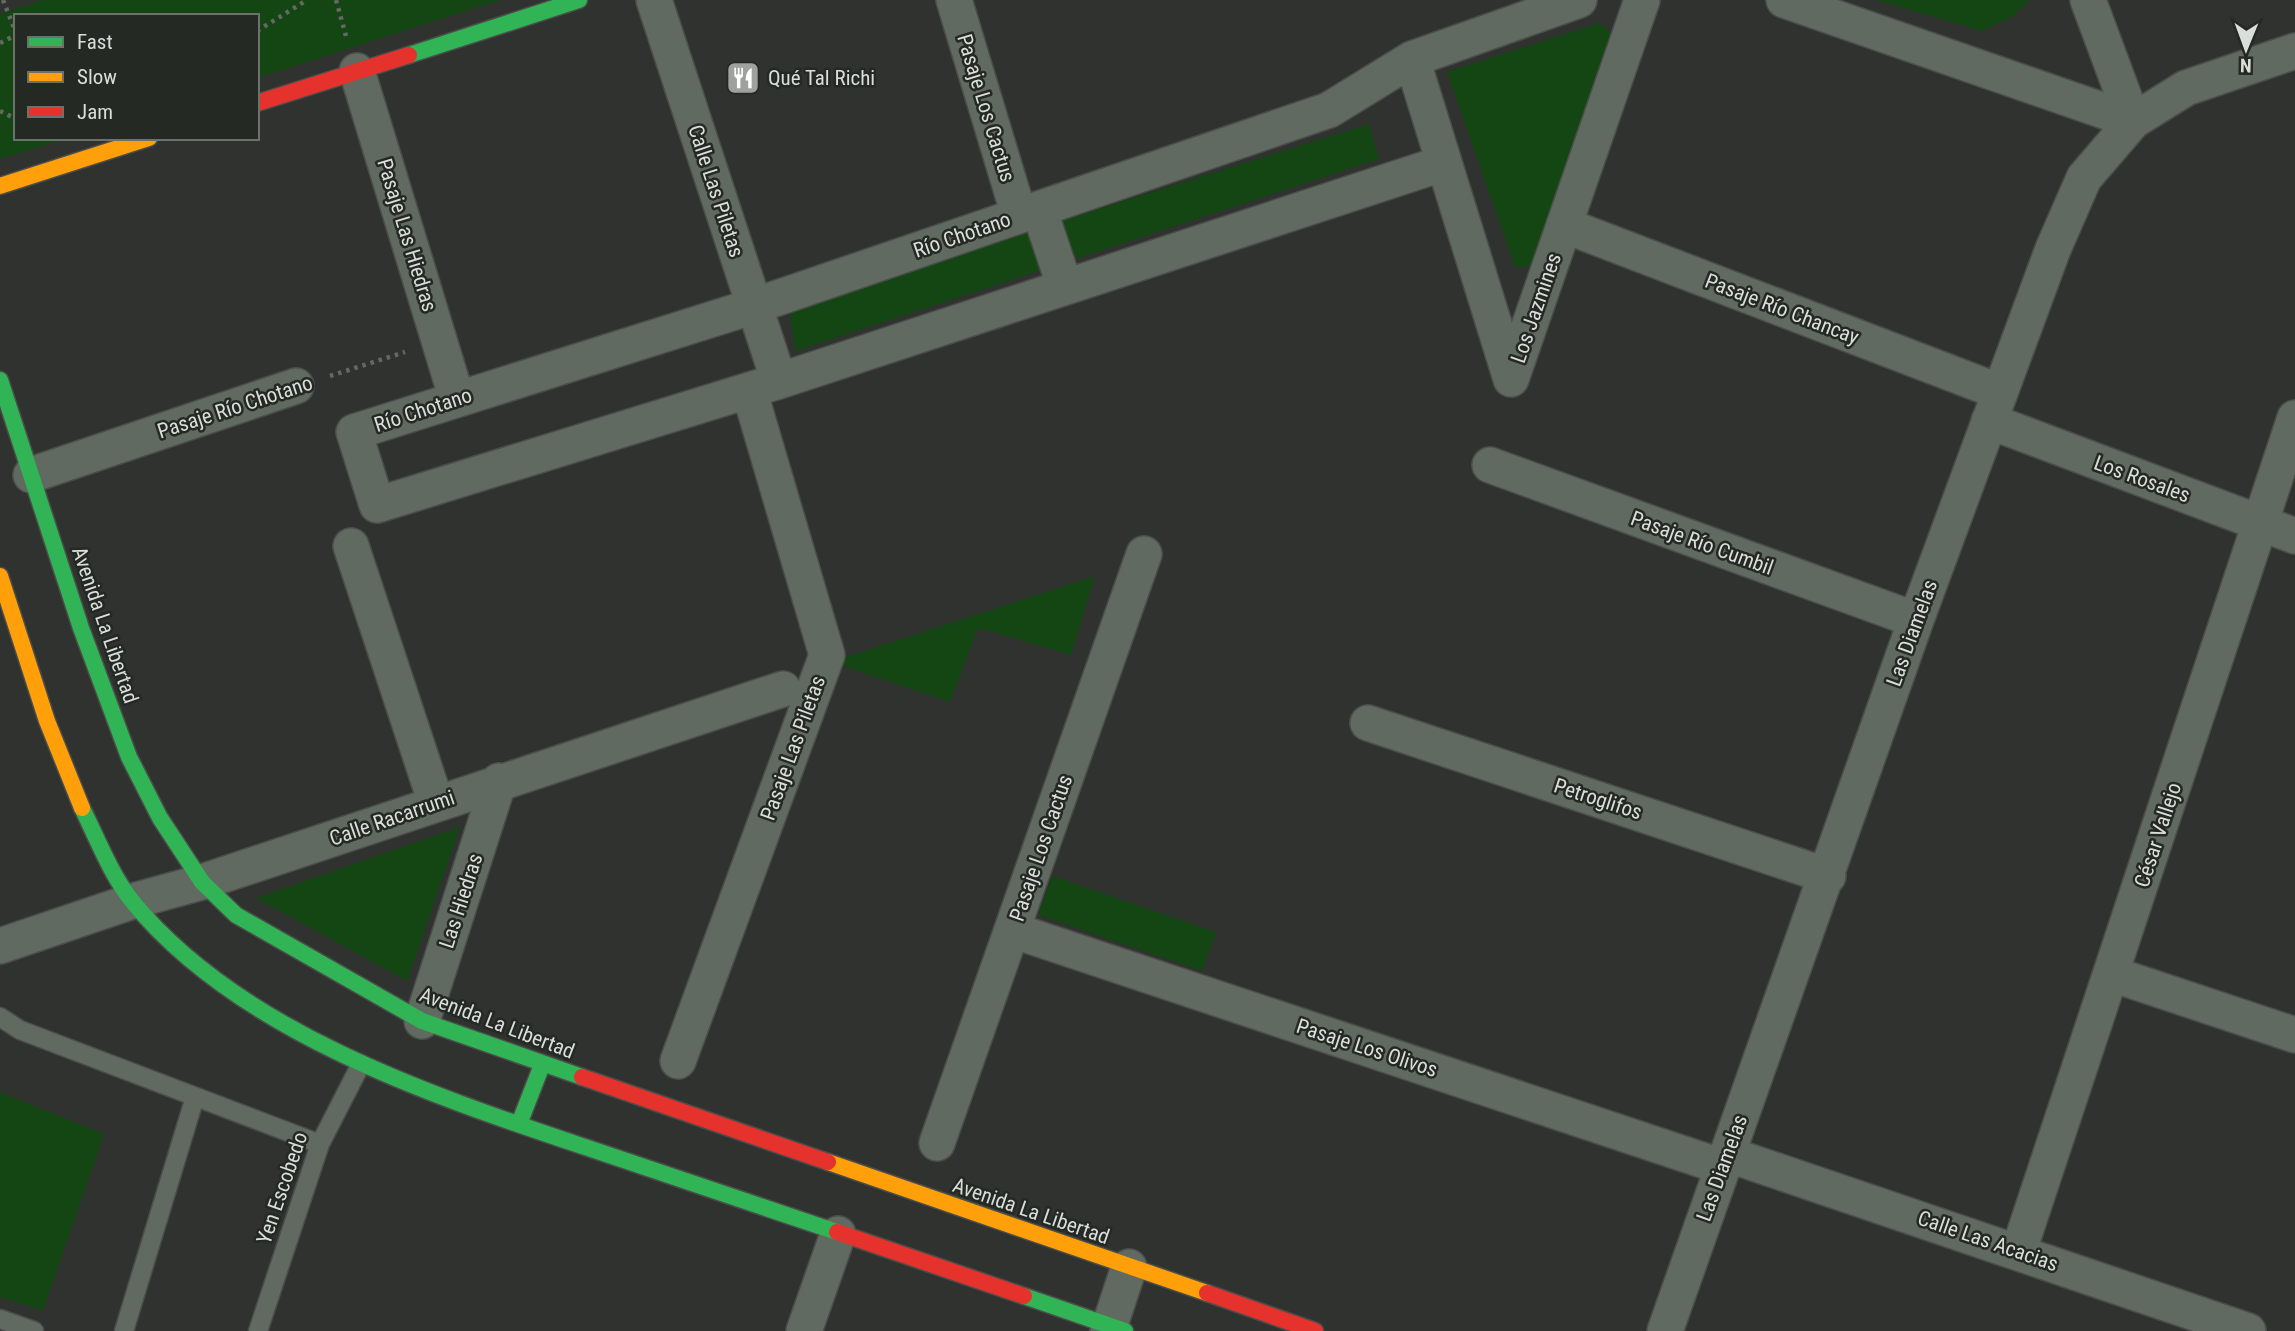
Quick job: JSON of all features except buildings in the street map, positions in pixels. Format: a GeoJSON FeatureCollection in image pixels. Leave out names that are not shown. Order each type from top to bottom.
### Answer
{"type":"FeatureCollection","features":[{"type":"Feature","properties":{"kind":"main road"},"geometry":{"type":"LineString","coordinates":[[259,102],[579,0]]}},
{"type":"Feature","properties":{"kind":"main road"},"geometry":{"type":"LineString","coordinates":[[0,186],[143,140]]}},
{"type":"Feature","properties":{"kind":"main road","name":"Avenida La Libertad"},"geometry":{"type":"LineString","coordinates":[[0,380],[76,630],[130,757],[160,818],[202,882],[236,915],[307,958],[422,1020],[542,1065],[1315,1331]]}},
{"type":"Feature","properties":{"kind":"main road"},"geometry":{"type":"LineString","coordinates":[[0,576],[29,645],[69,777],[99,844],[133,901],[229,989],[293,1030],[361,1064],[519,1124],[1114,1329]]}},
{"type":"Feature","properties":{"kind":"main road"},"geometry":{"type":"LineString","coordinates":[[519,1124],[542,1065]]}},
{"type":"Feature","properties":{"kind":"street","name":"Calle Las Piletas"},"geometry":{"type":"LineString","coordinates":[[654,0],[754,306],[764,386]]}},
{"type":"Feature","properties":{"kind":"street","name":"Pasaje Los Cactus"},"geometry":{"type":"LineString","coordinates":[[954,0],[1029,212],[1065,287]]}},
{"type":"Feature","properties":{"kind":"street","name":"Los Jazmines"},"geometry":{"type":"LineString","coordinates":[[1412,59],[1511,379],[1642,0]]}},
{"type":"Feature","properties":{"kind":"street"},"geometry":{"type":"LineString","coordinates":[[1784,0],[2133,121]]}},
{"type":"Feature","properties":{"kind":"street"},"geometry":{"type":"LineString","coordinates":[[2088,0],[2133,121]]}},
{"type":"Feature","properties":{"kind":"street","name":"Río Chotano"},"geometry":{"type":"LineString","coordinates":[[1444,163],[764,386],[377,505],[354,432],[754,306],[1329,110],[1412,59],[1576,1]]}},
{"type":"Feature","properties":{"kind":"street","name":"Las Diamelas"},"geometry":{"type":"LineString","coordinates":[[1665,1331],[1828,876],[1916,620],[2053,249],[2084,178],[2133,121],[2186,88],[2295,51]]}},
{"type":"Feature","properties":{"kind":"street","name":"Pasaje Las Hiedras"},"geometry":{"type":"LineString","coordinates":[[357,71],[457,399]]}},
{"type":"Feature","properties":{"kind":"street","name":"Pasaje Río Chancay"},"geometry":{"type":"LineString","coordinates":[[1564,225],[1994,407]]}},
{"type":"Feature","properties":{"kind":"street","name":"Pasaje Río Chotano"},"geometry":{"type":"LineString","coordinates":[[31,475],[296,386]]}},
{"type":"Feature","properties":{"kind":"street","name":"Pasaje Las Piletas"},"geometry":{"type":"LineString","coordinates":[[678,1061],[828,655],[764,386]]}},
{"type":"Feature","properties":{"kind":"street","name":"Los Rosales"},"geometry":{"type":"LineString","coordinates":[[1994,407],[2295,536]]}},
{"type":"Feature","properties":{"kind":"street","name":"César Vallejo"},"geometry":{"type":"LineString","coordinates":[[2019,1250],[2295,418]]}},
{"type":"Feature","properties":{"kind":"street","name":"Pasaje Río Cumbil"},"geometry":{"type":"LineString","coordinates":[[1489,465],[1916,620]]}},
{"type":"Feature","properties":{"kind":"street"},"geometry":{"type":"LineString","coordinates":[[351,546],[436,803]]}},
{"type":"Feature","properties":{"kind":"street","name":"Pasaje Los Cactus"},"geometry":{"type":"LineString","coordinates":[[937,1143],[1144,554]]}},
{"type":"Feature","properties":{"kind":"street","name":"Calle Racarrumi"},"geometry":{"type":"LineString","coordinates":[[0,946],[133,901],[202,882],[499,781],[783,689]]}},
{"type":"Feature","properties":{"kind":"street","name":"Petroglifos"},"geometry":{"type":"LineString","coordinates":[[1368,723],[1828,876]]}},
{"type":"Feature","properties":{"kind":"street","name":"Las Hiedras"},"geometry":{"type":"LineString","coordinates":[[422,1020],[499,781]]}},
{"type":"Feature","properties":{"kind":"street","name":"Pasaje Los Olivos"},"geometry":{"type":"LineString","coordinates":[[1012,930],[1725,1160]]}},
{"type":"Feature","properties":{"kind":"street"},"geometry":{"type":"LineString","coordinates":[[2112,974],[2295,1035]]}},
{"type":"Feature","properties":{"kind":"street","name":"Calle Las Acacias"},"geometry":{"type":"LineString","coordinates":[[1725,1160],[2019,1250],[2248,1331]]}},
{"type":"Feature","properties":{"kind":"street"},"geometry":{"type":"LineString","coordinates":[[804,1331],[838,1234]]}},
{"type":"Feature","properties":{"kind":"street"},"geometry":{"type":"LineString","coordinates":[[1114,1329],[1129,1267]]}},
{"type":"Feature","properties":{"kind":"lane"},"geometry":{"type":"LineString","coordinates":[[0,1017],[20,1030],[320,1144]]}},
{"type":"Feature","properties":{"kind":"lane","name":"Yen Escobedo"},"geometry":{"type":"LineString","coordinates":[[258,1331],[320,1144],[361,1064]]}},
{"type":"Feature","properties":{"kind":"lane"},"geometry":{"type":"LineString","coordinates":[[124,1331],[195,1097]]}},
{"type":"Feature","properties":{"kind":"lane"},"geometry":{"type":"LineString","coordinates":[[0,1319],[34,1331]]}},
{"type":"Feature","properties":{"kind":"path"},"geometry":{"type":"LineString","coordinates":[[3,0],[14,29]]}},
{"type":"Feature","properties":{"kind":"path"},"geometry":{"type":"LineString","coordinates":[[259,30],[307,0]]}},
{"type":"Feature","properties":{"kind":"path","name":"Pasaje Río Chotano"},"geometry":{"type":"LineString","coordinates":[[296,386],[439,341]]}},
{"type":"Feature","properties":{"kind":"green space"},"geometry":{"type":"Polygon","coordinates":[[[42,0],[500,0],[259,77],[259,14],[14,14],[14,140],[62,140],[0,159],[0,14],[42,0]]]}},
{"type":"Feature","properties":{"kind":"green space"},"geometry":{"type":"Polygon","coordinates":[[[1876,0],[2030,0],[2013,16],[1982,31],[1876,0]]]}},
{"type":"Feature","properties":{"kind":"green space"},"geometry":{"type":"Polygon","coordinates":[[[1599,23],[1617,37],[1536,266],[1515,267],[1447,72],[1599,23]]]}},
{"type":"Feature","properties":{"kind":"green space"},"geometry":{"type":"Polygon","coordinates":[[[1369,124],[1379,159],[795,351],[789,306],[1369,124]]]}},
{"type":"Feature","properties":{"kind":"green space"},"geometry":{"type":"Polygon","coordinates":[[[1095,576],[1071,655],[978,628],[950,702],[831,662],[1095,576]]]}},
{"type":"Feature","properties":{"kind":"green space"},"geometry":{"type":"Polygon","coordinates":[[[460,827],[407,981],[256,898],[460,827]]]}},
{"type":"Feature","properties":{"kind":"green space"},"geometry":{"type":"Polygon","coordinates":[[[1052,876],[1216,932],[1202,971],[1038,915],[1052,876]]]}},
{"type":"Feature","properties":{"kind":"green space"},"geometry":{"type":"Polygon","coordinates":[[[0,1092],[104,1134],[43,1311],[0,1297],[0,1092]]]}},
{"type":"Feature","properties":{"kind":"traffic: fast"},"geometry":{"type":"LineString","coordinates":[[409,55],[579,0]]}},
{"type":"Feature","properties":{"kind":"traffic: fast"},"geometry":{"type":"LineString","coordinates":[[0,380],[81,628],[129,757],[160,818],[202,882],[236,915],[422,1021],[582,1077]]}},
{"type":"Feature","properties":{"kind":"traffic: fast"},"geometry":{"type":"LineString","coordinates":[[82,808],[111,868],[132,901],[177,948],[228,989],[285,1025],[409,1084],[837,1232]]}},
{"type":"Feature","properties":{"kind":"traffic: fast"},"geometry":{"type":"LineString","coordinates":[[519,1124],[542,1065]]}},
{"type":"Feature","properties":{"kind":"traffic: fast"},"geometry":{"type":"LineString","coordinates":[[1024,1296],[1125,1331]]}},
{"type":"Feature","properties":{"kind":"traffic: slow"},"geometry":{"type":"LineString","coordinates":[[0,186],[143,140]]}},
{"type":"Feature","properties":{"kind":"traffic: slow"},"geometry":{"type":"LineString","coordinates":[[0,576],[47,721],[82,808]]}},
{"type":"Feature","properties":{"kind":"traffic: slow"},"geometry":{"type":"LineString","coordinates":[[828,1162],[1207,1293]]}},
{"type":"Feature","properties":{"kind":"traffic: jam"},"geometry":{"type":"LineString","coordinates":[[259,102],[409,55]]}},
{"type":"Feature","properties":{"kind":"traffic: jam"},"geometry":{"type":"LineString","coordinates":[[582,1077],[828,1162]]}},
{"type":"Feature","properties":{"kind":"traffic: jam"},"geometry":{"type":"LineString","coordinates":[[837,1232],[1024,1296]]}},
{"type":"Feature","properties":{"kind":"traffic: jam"},"geometry":{"type":"LineString","coordinates":[[1207,1293],[1315,1331]]}},
{"type":"Feature","properties":{"kind":"place","name":"Qué Tal Richi"},"geometry":{"type":"Point","coordinates":[743,78]}}]}
